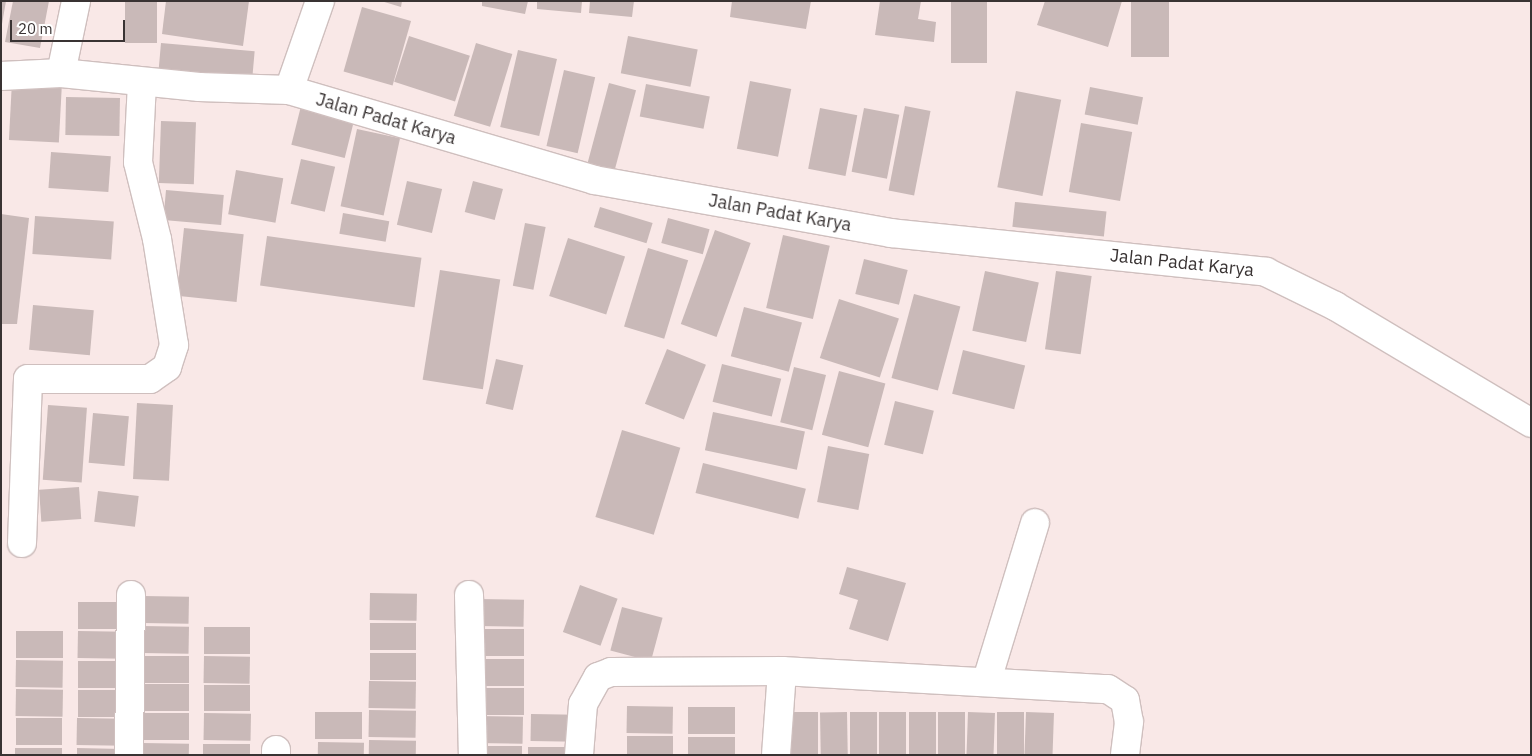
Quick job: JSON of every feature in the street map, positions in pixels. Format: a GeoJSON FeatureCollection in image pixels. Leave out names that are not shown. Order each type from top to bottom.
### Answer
{"type":"FeatureCollection","features":[{"type":"Feature","properties":{"kind":"street"},"geometry":{"type":"LineString","coordinates":[[61,73],[76,1]]}},
{"type":"Feature","properties":{"kind":"street"},"geometry":{"type":"LineString","coordinates":[[289,90],[320,1]]}},
{"type":"Feature","properties":{"kind":"street","name":"Jalan Padat Karya"},"geometry":{"type":"LineString","coordinates":[[1,76],[61,73],[142,82],[289,90],[594,180],[891,233],[1266,272],[1335,306],[1531,423]]}},
{"type":"Feature","properties":{"kind":"street"},"geometry":{"type":"LineString","coordinates":[[22,543],[28,379],[150,379],[167,367],[174,345],[157,239],[138,162],[142,82]]}},
{"type":"Feature","properties":{"kind":"street"},"geometry":{"type":"LineString","coordinates":[[987,680],[1035,523]]}},
{"type":"Feature","properties":{"kind":"street"},"geometry":{"type":"LineString","coordinates":[[129,755],[131,595]]}},
{"type":"Feature","properties":{"kind":"street"},"geometry":{"type":"LineString","coordinates":[[469,595],[473,755]]}},
{"type":"Feature","properties":{"kind":"street"},"geometry":{"type":"LineString","coordinates":[[776,755],[782,671]]}},
{"type":"Feature","properties":{"kind":"street"},"geometry":{"type":"LineString","coordinates":[[579,755],[584,704],[598,677],[611,672],[782,671],[1095,687],[1119,694],[1125,700],[1129,722],[1125,755]]}},
{"type":"Feature","properties":{"kind":"building"},"geometry":{"type":"Polygon","coordinates":[[[1,1],[6,1],[2,24],[1,24],[1,1]]]}},
{"type":"Feature","properties":{"kind":"building"},"geometry":{"type":"Polygon","coordinates":[[[13,1],[49,1],[40,48],[5,42],[13,1]]]}},
{"type":"Feature","properties":{"kind":"building"},"geometry":{"type":"Polygon","coordinates":[[[125,1],[157,1],[157,43],[125,43],[125,1]]]}},
{"type":"Feature","properties":{"kind":"building"},"geometry":{"type":"Polygon","coordinates":[[[166,1],[249,1],[243,46],[162,34],[166,1]]]}},
{"type":"Feature","properties":{"kind":"building"},"geometry":{"type":"Polygon","coordinates":[[[381,1],[402,1],[401,7],[381,1]]]}},
{"type":"Feature","properties":{"kind":"building"},"geometry":{"type":"Polygon","coordinates":[[[482,1],[528,1],[525,14],[482,6],[482,1]]]}},
{"type":"Feature","properties":{"kind":"building"},"geometry":{"type":"Polygon","coordinates":[[[537,1],[582,1],[581,13],[537,9],[537,1]]]}},
{"type":"Feature","properties":{"kind":"building"},"geometry":{"type":"Polygon","coordinates":[[[590,1],[634,1],[632,17],[589,13],[590,1]]]}},
{"type":"Feature","properties":{"kind":"building"},"geometry":{"type":"Polygon","coordinates":[[[732,1],[811,1],[806,29],[730,17],[732,1]]]}},
{"type":"Feature","properties":{"kind":"building"},"geometry":{"type":"Polygon","coordinates":[[[880,1],[921,1],[918,19],[936,22],[934,42],[875,35],[880,1]]]}},
{"type":"Feature","properties":{"kind":"building"},"geometry":{"type":"Polygon","coordinates":[[[951,1],[987,1],[987,63],[951,63],[951,1]]]}},
{"type":"Feature","properties":{"kind":"building"},"geometry":{"type":"Polygon","coordinates":[[[1045,1],[1122,1],[1108,47],[1037,25],[1045,1]]]}},
{"type":"Feature","properties":{"kind":"building"},"geometry":{"type":"Polygon","coordinates":[[[1131,1],[1169,1],[1169,57],[1131,57],[1131,1]]]}},
{"type":"Feature","properties":{"kind":"building"},"geometry":{"type":"Polygon","coordinates":[[[362,7],[411,21],[393,85],[344,71],[362,7]]]}},
{"type":"Feature","properties":{"kind":"building"},"geometry":{"type":"Polygon","coordinates":[[[409,36],[470,56],[455,101],[394,82],[409,36]]]}},
{"type":"Feature","properties":{"kind":"building"},"geometry":{"type":"Polygon","coordinates":[[[628,36],[698,50],[690,87],[621,73],[628,36]]]}},
{"type":"Feature","properties":{"kind":"building"},"geometry":{"type":"Polygon","coordinates":[[[161,43],[255,51],[252,86],[158,78],[161,43]]]}},
{"type":"Feature","properties":{"kind":"building"},"geometry":{"type":"Polygon","coordinates":[[[476,43],[512,54],[490,127],[454,116],[476,43]]]}},
{"type":"Feature","properties":{"kind":"building"},"geometry":{"type":"Polygon","coordinates":[[[518,50],[557,59],[539,136],[500,127],[518,50]]]}},
{"type":"Feature","properties":{"kind":"building"},"geometry":{"type":"Polygon","coordinates":[[[564,70],[595,77],[578,153],[546,146],[564,70]]]}},
{"type":"Feature","properties":{"kind":"building"},"geometry":{"type":"Polygon","coordinates":[[[12,81],[62,84],[59,143],[9,140],[12,81]]]}},
{"type":"Feature","properties":{"kind":"building"},"geometry":{"type":"Polygon","coordinates":[[[750,81],[791,89],[778,157],[737,149],[750,81]]]}},
{"type":"Feature","properties":{"kind":"building"},"geometry":{"type":"Polygon","coordinates":[[[609,83],[636,90],[615,170],[588,163],[609,83]]]}},
{"type":"Feature","properties":{"kind":"building"},"geometry":{"type":"Polygon","coordinates":[[[646,84],[710,96],[704,129],[640,116],[646,84]]]}},
{"type":"Feature","properties":{"kind":"building"},"geometry":{"type":"Polygon","coordinates":[[[1090,87],[1143,97],[1138,125],[1085,114],[1090,87]]]}},
{"type":"Feature","properties":{"kind":"building"},"geometry":{"type":"Polygon","coordinates":[[[1016,91],[1061,100],[1042,196],[997,187],[1016,91]]]}},
{"type":"Feature","properties":{"kind":"building"},"geometry":{"type":"Polygon","coordinates":[[[66,97],[120,98],[119,136],[65,135],[66,97]]]}},
{"type":"Feature","properties":{"kind":"building"},"geometry":{"type":"Polygon","coordinates":[[[302,102],[355,115],[345,158],[291,145],[302,102]]]}},
{"type":"Feature","properties":{"kind":"building"},"geometry":{"type":"Polygon","coordinates":[[[905,106],[931,111],[914,195],[889,190],[905,106]]]}},
{"type":"Feature","properties":{"kind":"building"},"geometry":{"type":"Polygon","coordinates":[[[820,108],[857,115],[845,176],[808,169],[820,108]]]}},
{"type":"Feature","properties":{"kind":"building"},"geometry":{"type":"Polygon","coordinates":[[[864,108],[899,115],[887,179],[852,172],[864,108]]]}},
{"type":"Feature","properties":{"kind":"building"},"geometry":{"type":"Polygon","coordinates":[[[161,121],[196,122],[194,184],[159,183],[161,121]]]}},
{"type":"Feature","properties":{"kind":"building"},"geometry":{"type":"Polygon","coordinates":[[[1081,123],[1132,132],[1120,201],[1069,192],[1081,123]]]}},
{"type":"Feature","properties":{"kind":"building"},"geometry":{"type":"Polygon","coordinates":[[[357,129],[400,138],[384,215],[341,206],[357,129]]]}},
{"type":"Feature","properties":{"kind":"building"},"geometry":{"type":"Polygon","coordinates":[[[51,152],[111,156],[108,192],[48,188],[51,152]]]}},
{"type":"Feature","properties":{"kind":"building"},"geometry":{"type":"Polygon","coordinates":[[[301,159],[335,167],[325,212],[291,204],[301,159]]]}},
{"type":"Feature","properties":{"kind":"building"},"geometry":{"type":"Polygon","coordinates":[[[236,170],[283,178],[275,223],[228,214],[236,170]]]}},
{"type":"Feature","properties":{"kind":"building"},"geometry":{"type":"Polygon","coordinates":[[[407,181],[442,189],[432,233],[397,225],[407,181]]]}},
{"type":"Feature","properties":{"kind":"building"},"geometry":{"type":"Polygon","coordinates":[[[473,181],[503,189],[495,220],[465,212],[473,181]]]}},
{"type":"Feature","properties":{"kind":"building"},"geometry":{"type":"Polygon","coordinates":[[[166,190],[224,195],[221,225],[163,220],[166,190]]]}},
{"type":"Feature","properties":{"kind":"building"},"geometry":{"type":"Polygon","coordinates":[[[1015,202],[1106,212],[1104,236],[1012,227],[1015,202]]]}},
{"type":"Feature","properties":{"kind":"building"},"geometry":{"type":"Polygon","coordinates":[[[600,207],[653,223],[646,243],[594,227],[600,207]]]}},
{"type":"Feature","properties":{"kind":"building"},"geometry":{"type":"Polygon","coordinates":[[[343,213],[389,221],[386,242],[339,234],[343,213]]]}},
{"type":"Feature","properties":{"kind":"building"},"geometry":{"type":"Polygon","coordinates":[[[1,214],[29,218],[17,324],[1,324],[1,214]]]}},
{"type":"Feature","properties":{"kind":"building"},"geometry":{"type":"Polygon","coordinates":[[[35,216],[114,222],[111,259],[32,254],[35,216]]]}},
{"type":"Feature","properties":{"kind":"building"},"geometry":{"type":"Polygon","coordinates":[[[668,218],[710,229],[703,254],[661,243],[668,218]]]}},
{"type":"Feature","properties":{"kind":"building"},"geometry":{"type":"Polygon","coordinates":[[[525,223],[546,227],[533,290],[513,286],[525,223]]]}},
{"type":"Feature","properties":{"kind":"building"},"geometry":{"type":"Polygon","coordinates":[[[184,228],[244,234],[237,302],[177,296],[184,228]]]}},
{"type":"Feature","properties":{"kind":"building"},"geometry":{"type":"Polygon","coordinates":[[[715,230],[751,243],[717,337],[681,324],[715,230]]]}},
{"type":"Feature","properties":{"kind":"building"},"geometry":{"type":"Polygon","coordinates":[[[783,235],[830,246],[813,319],[766,308],[783,235]]]}},
{"type":"Feature","properties":{"kind":"building"},"geometry":{"type":"Polygon","coordinates":[[[267,236],[421,258],[415,307],[260,286],[267,236]]]}},
{"type":"Feature","properties":{"kind":"building"},"geometry":{"type":"Polygon","coordinates":[[[568,238],[625,257],[606,315],[549,296],[568,238]]]}},
{"type":"Feature","properties":{"kind":"building"},"geometry":{"type":"Polygon","coordinates":[[[648,248],[688,260],[664,339],[624,326],[648,248]]]}},
{"type":"Feature","properties":{"kind":"building"},"geometry":{"type":"Polygon","coordinates":[[[864,259],[908,270],[899,305],[855,294],[864,259]]]}},
{"type":"Feature","properties":{"kind":"building"},"geometry":{"type":"Polygon","coordinates":[[[440,270],[500,280],[483,389],[423,380],[440,270]]]}},
{"type":"Feature","properties":{"kind":"building"},"geometry":{"type":"Polygon","coordinates":[[[985,271],[1039,282],[1026,342],[972,331],[985,271]]]}},
{"type":"Feature","properties":{"kind":"building"},"geometry":{"type":"Polygon","coordinates":[[[1056,271],[1092,276],[1081,354],[1045,349],[1056,271]]]}},
{"type":"Feature","properties":{"kind":"building"},"geometry":{"type":"Polygon","coordinates":[[[914,294],[960,306],[938,390],[891,378],[914,294]]]}},
{"type":"Feature","properties":{"kind":"building"},"geometry":{"type":"Polygon","coordinates":[[[839,299],[899,318],[880,377],[820,358],[839,299]]]}},
{"type":"Feature","properties":{"kind":"building"},"geometry":{"type":"Polygon","coordinates":[[[33,305],[94,310],[90,355],[29,350],[33,305]]]}},
{"type":"Feature","properties":{"kind":"building"},"geometry":{"type":"Polygon","coordinates":[[[744,307],[802,323],[789,372],[731,356],[744,307]]]}},
{"type":"Feature","properties":{"kind":"building"},"geometry":{"type":"Polygon","coordinates":[[[667,349],[706,365],[684,419],[645,404],[667,349]]]}},
{"type":"Feature","properties":{"kind":"building"},"geometry":{"type":"Polygon","coordinates":[[[963,350],[1025,365],[1014,409],[952,394],[963,350]]]}},
{"type":"Feature","properties":{"kind":"building"},"geometry":{"type":"Polygon","coordinates":[[[496,359],[523,365],[513,410],[486,404],[496,359]]]}},
{"type":"Feature","properties":{"kind":"building"},"geometry":{"type":"Polygon","coordinates":[[[722,364],[781,379],[772,417],[713,402],[722,364]]]}},
{"type":"Feature","properties":{"kind":"building"},"geometry":{"type":"Polygon","coordinates":[[[794,367],[826,375],[812,430],[780,422],[794,367]]]}},
{"type":"Feature","properties":{"kind":"building"},"geometry":{"type":"Polygon","coordinates":[[[839,371],[885,383],[868,447],[822,435],[839,371]]]}},
{"type":"Feature","properties":{"kind":"building"},"geometry":{"type":"Polygon","coordinates":[[[895,401],[934,411],[923,454],[884,445],[895,401]]]}},
{"type":"Feature","properties":{"kind":"building"},"geometry":{"type":"Polygon","coordinates":[[[137,403],[173,405],[169,481],[133,479],[137,403]]]}},
{"type":"Feature","properties":{"kind":"building"},"geometry":{"type":"Polygon","coordinates":[[[48,405],[87,408],[82,483],[43,480],[48,405]]]}},
{"type":"Feature","properties":{"kind":"building"},"geometry":{"type":"Polygon","coordinates":[[[713,412],[805,432],[797,470],[705,450],[713,412]]]}},
{"type":"Feature","properties":{"kind":"building"},"geometry":{"type":"Polygon","coordinates":[[[93,413],[129,416],[125,466],[89,463],[93,413]]]}},
{"type":"Feature","properties":{"kind":"building"},"geometry":{"type":"Polygon","coordinates":[[[622,430],[680,448],[654,535],[595,517],[622,430]]]}},
{"type":"Feature","properties":{"kind":"building"},"geometry":{"type":"Polygon","coordinates":[[[828,446],[869,454],[858,510],[817,502],[828,446]]]}},
{"type":"Feature","properties":{"kind":"building"},"geometry":{"type":"Polygon","coordinates":[[[703,463],[806,489],[798,519],[696,493],[703,463]]]}},
{"type":"Feature","properties":{"kind":"building"},"geometry":{"type":"Polygon","coordinates":[[[79,487],[81,519],[41,522],[39,490],[79,487]]]}},
{"type":"Feature","properties":{"kind":"building"},"geometry":{"type":"Polygon","coordinates":[[[98,491],[139,496],[135,527],[94,522],[98,491]]]}},
{"type":"Feature","properties":{"kind":"building"},"geometry":{"type":"Polygon","coordinates":[[[847,567],[906,583],[888,641],[849,629],[858,600],[839,594],[847,567]]]}},
{"type":"Feature","properties":{"kind":"building"},"geometry":{"type":"Polygon","coordinates":[[[580,585],[618,599],[600,646],[563,632],[580,585]]]}},
{"type":"Feature","properties":{"kind":"building"},"geometry":{"type":"Polygon","coordinates":[[[370,593],[417,594],[417,621],[370,620],[370,593]]]}},
{"type":"Feature","properties":{"kind":"building"},"geometry":{"type":"Polygon","coordinates":[[[143,596],[189,597],[189,624],[143,623],[143,596]]]}},
{"type":"Feature","properties":{"kind":"building"},"geometry":{"type":"Polygon","coordinates":[[[478,599],[524,600],[524,627],[478,626],[478,599]]]}},
{"type":"Feature","properties":{"kind":"building"},"geometry":{"type":"Polygon","coordinates":[[[78,602],[125,602],[125,629],[78,629],[78,602]]]}},
{"type":"Feature","properties":{"kind":"building"},"geometry":{"type":"Polygon","coordinates":[[[622,607],[663,618],[651,661],[610,650],[622,607]]]}},
{"type":"Feature","properties":{"kind":"building"},"geometry":{"type":"Polygon","coordinates":[[[370,623],[416,623],[416,650],[370,650],[370,623]]]}},
{"type":"Feature","properties":{"kind":"building"},"geometry":{"type":"Polygon","coordinates":[[[142,626],[189,627],[189,654],[142,653],[142,626]]]}},
{"type":"Feature","properties":{"kind":"building"},"geometry":{"type":"Polygon","coordinates":[[[204,627],[250,627],[250,654],[204,654],[204,627]]]}},
{"type":"Feature","properties":{"kind":"building"},"geometry":{"type":"Polygon","coordinates":[[[477,629],[524,629],[524,656],[477,656],[477,629]]]}},
{"type":"Feature","properties":{"kind":"building"},"geometry":{"type":"Polygon","coordinates":[[[16,631],[63,631],[63,658],[16,658],[16,631]]]}},
{"type":"Feature","properties":{"kind":"building"},"geometry":{"type":"Polygon","coordinates":[[[78,631],[125,632],[125,659],[78,658],[78,631]]]}},
{"type":"Feature","properties":{"kind":"building"},"geometry":{"type":"Polygon","coordinates":[[[370,653],[416,653],[416,680],[370,680],[370,653]]]}},
{"type":"Feature","properties":{"kind":"building"},"geometry":{"type":"Polygon","coordinates":[[[142,656],[189,656],[189,683],[142,683],[142,656]]]}},
{"type":"Feature","properties":{"kind":"building"},"geometry":{"type":"Polygon","coordinates":[[[204,656],[250,657],[250,684],[204,683],[204,656]]]}},
{"type":"Feature","properties":{"kind":"building"},"geometry":{"type":"Polygon","coordinates":[[[477,659],[524,659],[524,686],[477,686],[477,659]]]}},
{"type":"Feature","properties":{"kind":"building"},"geometry":{"type":"Polygon","coordinates":[[[16,660],[63,661],[63,688],[16,687],[16,660]]]}},
{"type":"Feature","properties":{"kind":"building"},"geometry":{"type":"Polygon","coordinates":[[[78,661],[124,661],[124,688],[78,688],[78,661]]]}},
{"type":"Feature","properties":{"kind":"building"},"geometry":{"type":"Polygon","coordinates":[[[369,681],[416,682],[416,709],[369,708],[369,681]]]}},
{"type":"Feature","properties":{"kind":"building"},"geometry":{"type":"Polygon","coordinates":[[[142,684],[189,684],[189,711],[142,711],[142,684]]]}},
{"type":"Feature","properties":{"kind":"building"},"geometry":{"type":"Polygon","coordinates":[[[204,685],[250,685],[250,711],[204,711],[204,685]]]}},
{"type":"Feature","properties":{"kind":"building"},"geometry":{"type":"Polygon","coordinates":[[[477,688],[524,688],[524,715],[477,715],[477,688]]]}},
{"type":"Feature","properties":{"kind":"building"},"geometry":{"type":"Polygon","coordinates":[[[16,689],[63,690],[63,717],[16,716],[16,689]]]}},
{"type":"Feature","properties":{"kind":"building"},"geometry":{"type":"Polygon","coordinates":[[[78,690],[124,690],[124,717],[78,717],[78,690]]]}},
{"type":"Feature","properties":{"kind":"building"},"geometry":{"type":"Polygon","coordinates":[[[627,706],[673,707],[673,734],[627,733],[627,706]]]}},
{"type":"Feature","properties":{"kind":"building"},"geometry":{"type":"Polygon","coordinates":[[[688,707],[735,707],[735,734],[688,734],[688,707]]]}},
{"type":"Feature","properties":{"kind":"building"},"geometry":{"type":"Polygon","coordinates":[[[369,710],[416,711],[416,738],[369,737],[369,710]]]}},
{"type":"Feature","properties":{"kind":"building"},"geometry":{"type":"Polygon","coordinates":[[[315,712],[362,712],[362,739],[315,739],[315,712]]]}},
{"type":"Feature","properties":{"kind":"building"},"geometry":{"type":"Polygon","coordinates":[[[791,712],[818,712],[818,755],[791,755],[791,712]]]}},
{"type":"Feature","properties":{"kind":"building"},"geometry":{"type":"Polygon","coordinates":[[[820,712],[847,712],[848,755],[821,755],[820,712]]]}},
{"type":"Feature","properties":{"kind":"building"},"geometry":{"type":"Polygon","coordinates":[[[850,712],[877,712],[877,755],[850,755],[850,712]]]}},
{"type":"Feature","properties":{"kind":"building"},"geometry":{"type":"Polygon","coordinates":[[[879,712],[906,712],[906,755],[879,755],[879,712]]]}},
{"type":"Feature","properties":{"kind":"building"},"geometry":{"type":"Polygon","coordinates":[[[909,712],[936,712],[936,755],[909,755],[909,712]]]}},
{"type":"Feature","properties":{"kind":"building"},"geometry":{"type":"Polygon","coordinates":[[[938,712],[965,712],[965,755],[938,755],[938,712]]]}},
{"type":"Feature","properties":{"kind":"building"},"geometry":{"type":"Polygon","coordinates":[[[968,712],[995,713],[994,755],[966,755],[968,712]]]}},
{"type":"Feature","properties":{"kind":"building"},"geometry":{"type":"Polygon","coordinates":[[[997,712],[1024,712],[1024,755],[997,755],[997,712]]]}},
{"type":"Feature","properties":{"kind":"building"},"geometry":{"type":"Polygon","coordinates":[[[1026,712],[1054,713],[1053,755],[1024,755],[1026,712]]]}},
{"type":"Feature","properties":{"kind":"building"},"geometry":{"type":"Polygon","coordinates":[[[142,713],[189,713],[189,740],[142,740],[142,713]]]}},
{"type":"Feature","properties":{"kind":"building"},"geometry":{"type":"Polygon","coordinates":[[[204,713],[251,714],[251,741],[204,740],[204,713]]]}},
{"type":"Feature","properties":{"kind":"building"},"geometry":{"type":"Polygon","coordinates":[[[531,714],[577,715],[577,742],[531,741],[531,714]]]}},
{"type":"Feature","properties":{"kind":"building"},"geometry":{"type":"Polygon","coordinates":[[[476,716],[523,717],[523,744],[476,743],[476,716]]]}},
{"type":"Feature","properties":{"kind":"building"},"geometry":{"type":"Polygon","coordinates":[[[16,718],[62,718],[62,745],[16,745],[16,718]]]}},
{"type":"Feature","properties":{"kind":"building"},"geometry":{"type":"Polygon","coordinates":[[[77,718],[124,719],[124,746],[77,745],[77,718]]]}},
{"type":"Feature","properties":{"kind":"building"},"geometry":{"type":"Polygon","coordinates":[[[627,736],[673,736],[673,755],[627,755],[627,736]]]}},
{"type":"Feature","properties":{"kind":"building"},"geometry":{"type":"Polygon","coordinates":[[[688,737],[735,737],[735,755],[688,755],[688,737]]]}},
{"type":"Feature","properties":{"kind":"building"},"geometry":{"type":"Polygon","coordinates":[[[369,740],[416,741],[416,755],[369,755],[369,740]]]}},
{"type":"Feature","properties":{"kind":"building"},"geometry":{"type":"Polygon","coordinates":[[[318,742],[364,743],[364,755],[318,755],[318,742]]]}},
{"type":"Feature","properties":{"kind":"building"},"geometry":{"type":"Polygon","coordinates":[[[142,743],[189,744],[189,755],[142,755],[142,743]]]}},
{"type":"Feature","properties":{"kind":"building"},"geometry":{"type":"Polygon","coordinates":[[[203,744],[250,744],[250,755],[203,755],[203,744]]]}},
{"type":"Feature","properties":{"kind":"building"},"geometry":{"type":"Polygon","coordinates":[[[476,746],[522,746],[522,755],[476,755],[476,746]]]}},
{"type":"Feature","properties":{"kind":"building"},"geometry":{"type":"Polygon","coordinates":[[[528,747],[575,747],[575,755],[528,755],[528,747]]]}},
{"type":"Feature","properties":{"kind":"building"},"geometry":{"type":"Polygon","coordinates":[[[15,748],[62,748],[62,755],[15,755],[15,748]]]}},
{"type":"Feature","properties":{"kind":"building"},"geometry":{"type":"Polygon","coordinates":[[[77,748],[123,749],[123,755],[77,755],[77,748]]]}}]}
